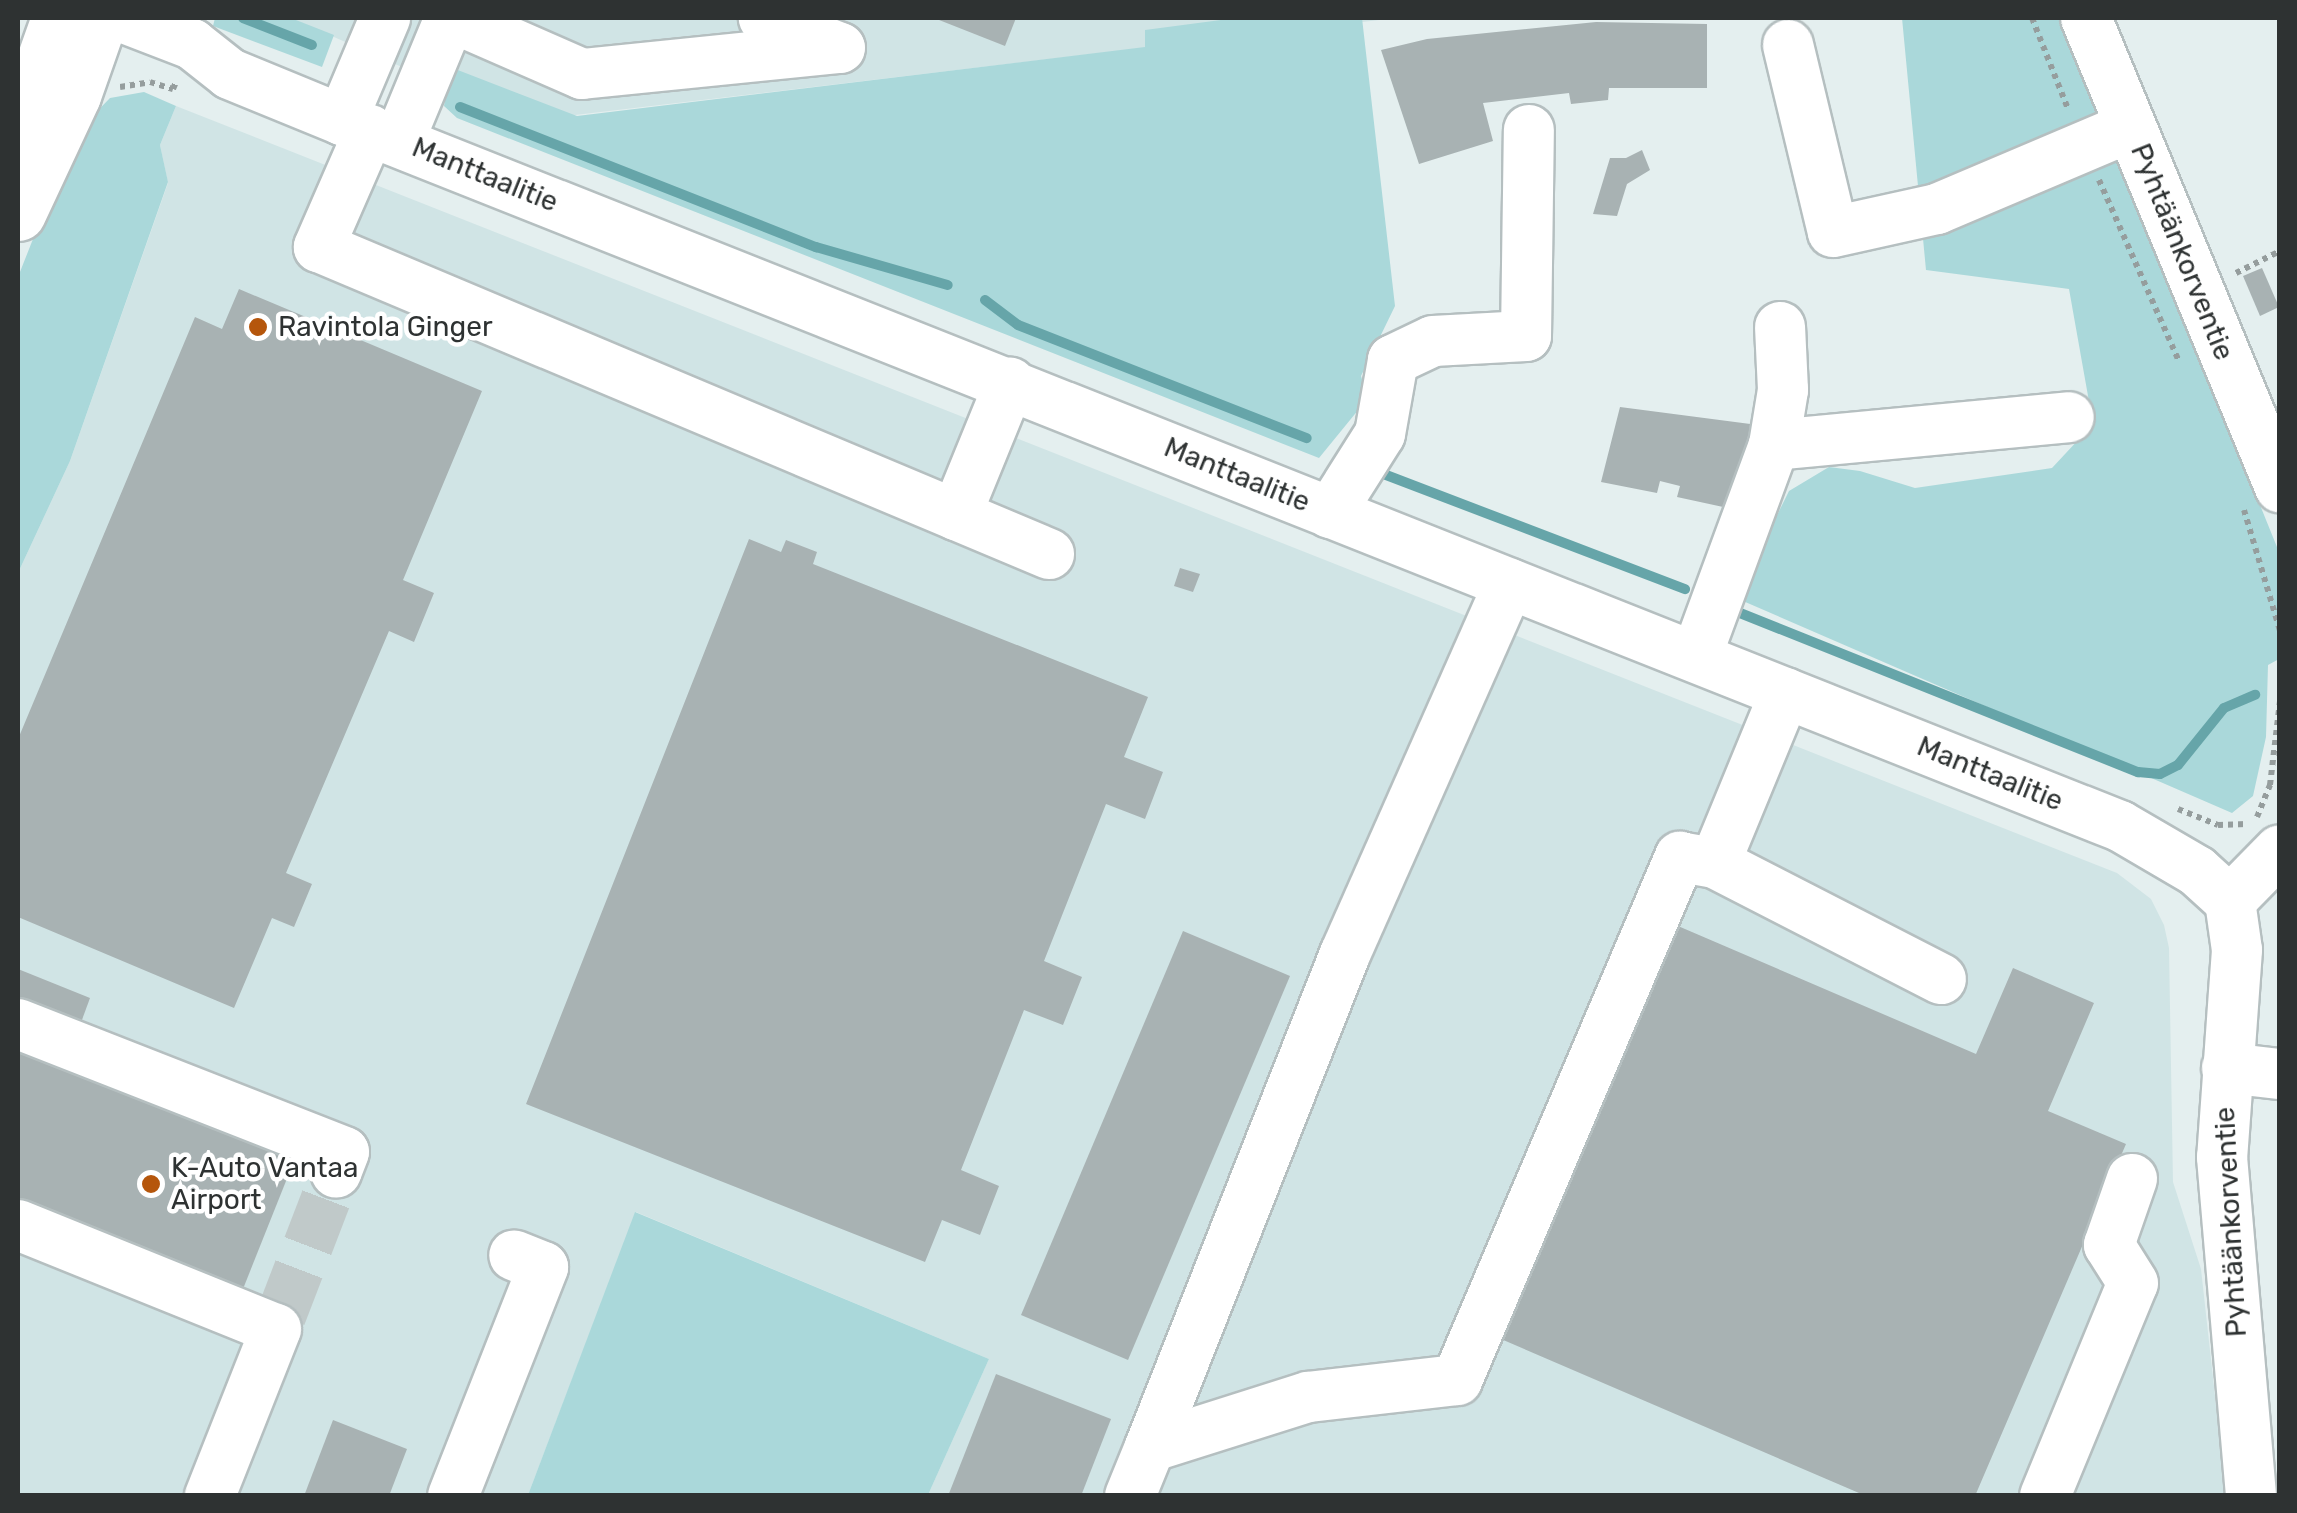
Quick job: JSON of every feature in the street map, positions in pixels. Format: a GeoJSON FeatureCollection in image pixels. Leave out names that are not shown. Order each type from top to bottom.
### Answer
{"type":"FeatureCollection","features":[{"type":"Feature","properties":{"kind":"main road"},"geometry":{"type":"LineString","coordinates":[[18,168],[36,83],[89,22]]}},
{"type":"Feature","properties":{"kind":"main road"},"geometry":{"type":"LineString","coordinates":[[18,213],[73,96],[89,22]]}},
{"type":"Feature","properties":{"kind":"street"},"geometry":{"type":"LineString","coordinates":[[370,130],[386,18]]}},
{"type":"Feature","properties":{"kind":"street"},"geometry":{"type":"LineString","coordinates":[[764,18],[840,48],[582,74],[452,18],[370,130],[320,246],[1049,554]]}},
{"type":"Feature","properties":{"kind":"street","name":"Pyhtäänkorventie"},"geometry":{"type":"LineString","coordinates":[[2086,18],[2130,127],[2258,490]]}},
{"type":"Feature","properties":{"kind":"street","name":"Manttaalitie"},"geometry":{"type":"LineString","coordinates":[[89,22],[180,73],[230,74],[2120,826],[2197,871],[2230,901]]}},
{"type":"Feature","properties":{"kind":"street"},"geometry":{"type":"LineString","coordinates":[[1788,46],[1833,232],[1937,208],[2130,127]]}},
{"type":"Feature","properties":{"kind":"street"},"geometry":{"type":"LineString","coordinates":[[1330,513],[1380,434],[1393,360],[1433,341],[1526,336],[1529,130]]}},
{"type":"Feature","properties":{"kind":"street"},"geometry":{"type":"LineString","coordinates":[[1696,657],[1758,501],[1774,445],[1782,390],[1780,327]]}},
{"type":"Feature","properties":{"kind":"street"},"geometry":{"type":"LineString","coordinates":[[956,515],[1010,383]]}},
{"type":"Feature","properties":{"kind":"street"},"geometry":{"type":"LineString","coordinates":[[1774,445],[2068,417]]}},
{"type":"Feature","properties":{"kind":"street"},"geometry":{"type":"LineString","coordinates":[[1130,1496],[1345,954],[1510,584]]}},
{"type":"Feature","properties":{"kind":"street"},"geometry":{"type":"LineString","coordinates":[[1715,863],[1785,693]]}},
{"type":"Feature","properties":{"kind":"street"},"geometry":{"type":"LineString","coordinates":[[2230,901],[2280,850]]}},
{"type":"Feature","properties":{"kind":"street"},"geometry":{"type":"LineString","coordinates":[[1150,1447],[1308,1397],[1458,1380],[1680,857],[1715,863],[1941,979]]}},
{"type":"Feature","properties":{"kind":"street","name":"Pyhtäänkorventie"},"geometry":{"type":"LineString","coordinates":[[2230,901],[2237,950],[2222,1157],[2251,1496]]}},
{"type":"Feature","properties":{"kind":"street"},"geometry":{"type":"LineString","coordinates":[[18,1024],[344,1152],[336,1172]]}},
{"type":"Feature","properties":{"kind":"street"},"geometry":{"type":"LineString","coordinates":[[2227,1068],[2280,1074]]}},
{"type":"Feature","properties":{"kind":"street"},"geometry":{"type":"LineString","coordinates":[[2045,1496],[2133,1283],[2109,1245],[2132,1179]]}},
{"type":"Feature","properties":{"kind":"street"},"geometry":{"type":"LineString","coordinates":[[18,1225],[278,1322],[210,1496]]}},
{"type":"Feature","properties":{"kind":"street"},"geometry":{"type":"LineString","coordinates":[[454,1496],[544,1266],[514,1256]]}},
{"type":"Feature","properties":{"kind":"path"},"geometry":{"type":"LineString","coordinates":[[2032,18],[2037,40],[2184,371]]}},
{"type":"Feature","properties":{"kind":"path"},"geometry":{"type":"LineString","coordinates":[[110,93],[126,84],[150,82],[173,89]]}},
{"type":"Feature","properties":{"kind":"path"},"geometry":{"type":"LineString","coordinates":[[2258,490],[2252,530],[2280,631]]}},
{"type":"Feature","properties":{"kind":"path"},"geometry":{"type":"LineString","coordinates":[[2218,825],[2254,821],[2260,809],[2270,785],[2280,701]]}},
{"type":"Feature","properties":{"kind":"shaded area"},"geometry":{"type":"Polygon","coordinates":[[[215,18],[291,18],[334,35],[322,67],[213,26],[215,18]]]}},
{"type":"Feature","properties":{"kind":"shaded area"},"geometry":{"type":"Polygon","coordinates":[[[291,18],[1396,18],[524,121],[291,18]]]}},
{"type":"Feature","properties":{"kind":"shaded area"},"geometry":{"type":"Polygon","coordinates":[[[1236,18],[1362,18],[1395,306],[1361,376],[1368,398],[1319,458],[457,118],[444,106],[450,67],[577,116],[1145,47],[1145,30],[1236,18]]]}},
{"type":"Feature","properties":{"kind":"shaded area"},"geometry":{"type":"Polygon","coordinates":[[[1902,18],[2063,18],[2279,552],[2279,659],[2268,665],[2266,737],[2253,796],[2232,813],[1736,598],[1789,491],[1829,467],[1860,471],[1915,488],[2052,468],[2093,424],[2069,289],[1926,270],[1902,18]]]}},
{"type":"Feature","properties":{"kind":"shaded area"},"geometry":{"type":"Polygon","coordinates":[[[144,92],[176,106],[160,145],[168,182],[70,461],[18,573],[18,277],[74,135],[110,98],[144,92]]]}},
{"type":"Feature","properties":{"kind":"shaded area"},"geometry":{"type":"Polygon","coordinates":[[[176,106],[2117,873],[2151,899],[2164,925],[2169,948],[2173,1182],[2201,1269],[2226,1495],[928,1495],[989,1359],[636,1212],[528,1495],[18,1495],[18,573],[70,461],[168,183],[160,145],[176,106]]]}},
{"type":"Feature","properties":{"kind":"shaded area"},"geometry":{"type":"Polygon","coordinates":[[[635,1212],[989,1359],[928,1495],[528,1495],[635,1212]]]}},
{"type":"Feature","properties":{"kind":"building"},"geometry":{"type":"Polygon","coordinates":[[[934,18],[1016,18],[1005,46],[934,18]]]}},
{"type":"Feature","properties":{"kind":"building"},"geometry":{"type":"Polygon","coordinates":[[[1596,22],[1707,24],[1707,88],[1609,88],[1608,100],[1571,104],[1569,93],[1483,103],[1493,141],[1419,164],[1381,50],[1427,39],[1596,22]]]}},
{"type":"Feature","properties":{"kind":"building"},"geometry":{"type":"Polygon","coordinates":[[[1642,150],[1650,170],[1627,184],[1617,216],[1593,214],[1610,158],[1626,158],[1642,150]]]}},
{"type":"Feature","properties":{"kind":"building"},"geometry":{"type":"Polygon","coordinates":[[[2262,268],[2279,307],[2260,316],[2243,276],[2262,268]]]}},
{"type":"Feature","properties":{"kind":"building"},"geometry":{"type":"Polygon","coordinates":[[[239,289],[482,391],[403,580],[434,593],[414,642],[389,631],[286,873],[312,884],[294,927],[272,918],[234,1008],[18,917],[18,739],[195,317],[222,329],[239,289]]]}},
{"type":"Feature","properties":{"kind":"building"},"geometry":{"type":"Polygon","coordinates":[[[1620,407],[1758,425],[1737,510],[1677,497],[1680,486],[1660,481],[1657,493],[1601,482],[1620,407]]]}},
{"type":"Feature","properties":{"kind":"building"},"geometry":{"type":"Polygon","coordinates":[[[749,539],[781,552],[786,540],[817,552],[813,564],[1148,697],[1124,757],[1163,772],[1145,819],[1106,804],[1044,961],[1082,977],[1063,1025],[1024,1010],[961,1170],[999,1186],[980,1235],[942,1220],[925,1262],[526,1104],[749,539]]]}},
{"type":"Feature","properties":{"kind":"building"},"geometry":{"type":"Polygon","coordinates":[[[1180,568],[1200,574],[1193,592],[1174,586],[1180,568]]]}},
{"type":"Feature","properties":{"kind":"building"},"geometry":{"type":"Polygon","coordinates":[[[1671,923],[1976,1054],[2013,968],[2094,1003],[2048,1111],[2126,1144],[1975,1496],[1866,1496],[1494,1336],[1671,923]]]}},
{"type":"Feature","properties":{"kind":"building"},"geometry":{"type":"Polygon","coordinates":[[[1183,931],[1290,976],[1128,1360],[1021,1315],[1183,931]]]}},
{"type":"Feature","properties":{"kind":"building"},"geometry":{"type":"Polygon","coordinates":[[[18,969],[90,998],[79,1028],[18,1003],[18,969]]]}},
{"type":"Feature","properties":{"kind":"building","name":"K-Auto Vantaa Airport"},"geometry":{"type":"Polygon","coordinates":[[[18,1046],[296,1156],[239,1299],[18,1211],[18,1046]]]}},
{"type":"Feature","properties":{"kind":"building"},"geometry":{"type":"Polygon","coordinates":[[[996,1374],[1111,1419],[1081,1496],[948,1496],[996,1374]]]}},
{"type":"Feature","properties":{"kind":"building"},"geometry":{"type":"Polygon","coordinates":[[[333,1420],[407,1449],[389,1496],[304,1496],[333,1420]]]}},
{"type":"Feature","properties":{"kind":"waterway"},"geometry":{"type":"LineString","coordinates":[[243,18],[312,45]]}},
{"type":"Feature","properties":{"kind":"waterway"},"geometry":{"type":"LineString","coordinates":[[460,107],[816,247],[948,285]]}},
{"type":"Feature","properties":{"kind":"waterway"},"geometry":{"type":"LineString","coordinates":[[985,300],[1018,325],[1307,438]]}},
{"type":"Feature","properties":{"kind":"waterway"},"geometry":{"type":"LineString","coordinates":[[1373,470],[1685,589]]}},
{"type":"Feature","properties":{"kind":"waterway"},"geometry":{"type":"LineString","coordinates":[[1740,613],[2138,772],[2160,774],[2178,765],[2224,708],[2255,695]]}},
{"type":"Feature","properties":{"kind":"tunnel"},"geometry":{"type":"LineString","coordinates":[[281,1316],[336,1173]]}},
{"type":"Feature","properties":{"kind":"place","name":"Ravintola Ginger"},"geometry":{"type":"Point","coordinates":[258,327]}},
{"type":"Feature","properties":{"kind":"place","name":"K-Auto Vantaa Airport"},"geometry":{"type":"Point","coordinates":[151,1184]}}]}
